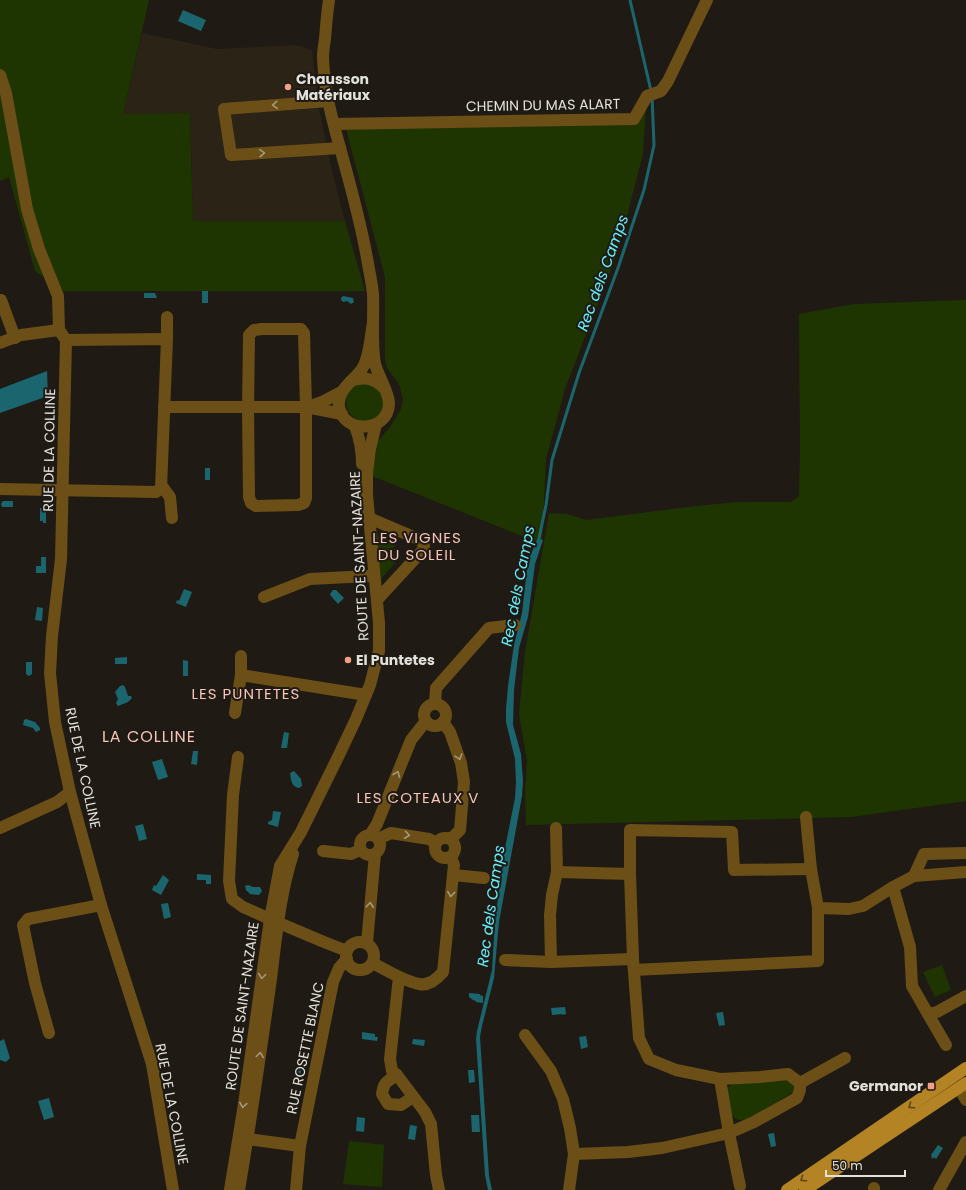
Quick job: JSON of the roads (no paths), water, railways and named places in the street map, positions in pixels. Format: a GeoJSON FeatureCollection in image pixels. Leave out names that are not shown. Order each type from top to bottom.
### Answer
{"type":"FeatureCollection","features":[{"type":"Feature","properties":{"kind":"main road"},"geometry":{"type":"LineString","coordinates":[[787,1190],[966,1068]]}},
{"type":"Feature","properties":{"kind":"main road"},"geometry":{"type":"LineString","coordinates":[[805,1190],[962,1085],[966,1072]]}},
{"type":"Feature","properties":{"kind":"street"},"geometry":{"type":"LineString","coordinates":[[329,0],[323,56],[328,101],[365,247],[373,293],[375,364],[388,396],[389,404],[383,419],[370,427],[355,426],[342,414],[339,407],[339,399],[345,386],[351,382],[358,378],[373,379],[384,389]]}},
{"type":"Feature","properties":{"kind":"street","name":"CHEMIN DU MAS ALART"},"geometry":{"type":"LineString","coordinates":[[334,124],[634,119],[647,96],[661,91],[668,81],[707,0]]}},
{"type":"Feature","properties":{"kind":"street"},"geometry":{"type":"LineString","coordinates":[[0,75],[6,93],[27,209],[39,249],[58,296],[59,330],[66,340],[167,339]]}},
{"type":"Feature","properties":{"kind":"street"},"geometry":{"type":"LineString","coordinates":[[328,101],[224,109],[231,155],[340,148]]}},
{"type":"Feature","properties":{"kind":"street"},"geometry":{"type":"LineString","coordinates":[[1,300],[15,338]]}},
{"type":"Feature","properties":{"kind":"street"},"geometry":{"type":"LineString","coordinates":[[0,489],[158,491],[162,486],[167,317]]}},
{"type":"Feature","properties":{"kind":"street"},"geometry":{"type":"LineString","coordinates":[[351,382],[362,369],[367,356],[373,322]]}},
{"type":"Feature","properties":{"kind":"street"},"geometry":{"type":"LineString","coordinates":[[301,329],[304,333],[306,407],[306,498],[304,503],[298,505],[256,506],[252,503],[249,497],[249,335],[254,330],[301,329]]}},
{"type":"Feature","properties":{"kind":"street"},"geometry":{"type":"LineString","coordinates":[[0,343],[21,335],[59,330]]}},
{"type":"Feature","properties":{"kind":"street","name":"RUE DE LA COLLINE"},"geometry":{"type":"LineString","coordinates":[[66,340],[61,559],[52,636],[50,674],[55,722],[70,792],[102,905],[152,1064],[174,1190]]}},
{"type":"Feature","properties":{"kind":"street"},"geometry":{"type":"LineString","coordinates":[[306,407],[324,401],[342,392]]}},
{"type":"Feature","properties":{"kind":"street"},"geometry":{"type":"LineString","coordinates":[[164,407],[306,407],[342,414]]}},
{"type":"Feature","properties":{"kind":"street","name":"ROUTE DE SAINT-NAZAIRE"},"geometry":{"type":"LineString","coordinates":[[239,1190],[243,1139],[274,921],[289,865],[301,832],[338,757],[368,690],[379,652],[379,623],[367,495],[367,473],[370,449],[376,424]]}},
{"type":"Feature","properties":{"kind":"street","name":"ROUTE DE SAINT-NAZAIRE"},"geometry":{"type":"LineString","coordinates":[[355,426],[362,454],[362,503],[373,624],[373,646],[368,690]]}},
{"type":"Feature","properties":{"kind":"street"},"geometry":{"type":"LineString","coordinates":[[162,486],[170,497],[172,518]]}},
{"type":"Feature","properties":{"kind":"street"},"geometry":{"type":"LineString","coordinates":[[369,518],[416,538],[423,542],[424,546],[423,550],[377,600]]}},
{"type":"Feature","properties":{"kind":"street"},"geometry":{"type":"LineString","coordinates":[[264,597],[310,578],[369,576]]}},
{"type":"Feature","properties":{"kind":"street"},"geometry":{"type":"LineString","coordinates":[[435,704],[436,688],[489,628],[515,625]]}},
{"type":"Feature","properties":{"kind":"street"},"geometry":{"type":"LineString","coordinates":[[235,714],[241,675],[241,656]]}},
{"type":"Feature","properties":{"kind":"street"},"geometry":{"type":"LineString","coordinates":[[241,675],[368,690]]}},
{"type":"Feature","properties":{"kind":"street"},"geometry":{"type":"LineString","coordinates":[[435,704],[442,708],[445,715],[443,722],[436,726],[426,721],[424,716],[427,708],[435,704]]}},
{"type":"Feature","properties":{"kind":"street"},"geometry":{"type":"LineString","coordinates":[[374,837],[377,824],[411,740],[426,721]]}},
{"type":"Feature","properties":{"kind":"street"},"geometry":{"type":"LineString","coordinates":[[443,722],[450,732],[460,763],[464,782],[460,830],[454,837],[442,838],[436,842],[435,851],[442,858],[451,856],[455,851],[453,841],[450,838]]}},
{"type":"Feature","properties":{"kind":"street"},"geometry":{"type":"LineString","coordinates":[[238,757],[233,795],[229,881],[232,899],[243,907],[324,942],[347,955]]}},
{"type":"Feature","properties":{"kind":"street"},"geometry":{"type":"LineString","coordinates":[[0,828],[58,802],[70,792]]}},
{"type":"Feature","properties":{"kind":"street"},"geometry":{"type":"LineString","coordinates":[[506,960],[633,965],[818,961],[818,908],[811,869],[806,817]]}},
{"type":"Feature","properties":{"kind":"street"},"geometry":{"type":"LineString","coordinates":[[551,962],[550,915],[552,895],[557,872],[556,828]]}},
{"type":"Feature","properties":{"kind":"street"},"geometry":{"type":"LineString","coordinates":[[800,1083],[788,1074],[720,1079],[676,1070],[649,1059],[639,1038],[633,965],[630,830],[732,832],[734,870],[811,869]]}},
{"type":"Feature","properties":{"kind":"street"},"geometry":{"type":"LineString","coordinates":[[374,837],[380,843],[380,847],[375,854],[371,856],[366,855],[360,850],[359,846],[362,838],[391,833],[429,839],[436,842]]}},
{"type":"Feature","properties":{"kind":"street"},"geometry":{"type":"LineString","coordinates":[[323,851],[351,854],[360,850]]}},
{"type":"Feature","properties":{"kind":"street"},"geometry":{"type":"LineString","coordinates":[[367,944],[375,854]]}},
{"type":"Feature","properties":{"kind":"street"},"geometry":{"type":"LineString","coordinates":[[914,876],[924,854],[966,854]]}},
{"type":"Feature","properties":{"kind":"street"},"geometry":{"type":"LineString","coordinates":[[373,963],[399,977],[420,985],[429,983],[438,978],[443,972],[454,865],[451,856]]}},
{"type":"Feature","properties":{"kind":"street"},"geometry":{"type":"LineString","coordinates":[[557,872],[630,874]]}},
{"type":"Feature","properties":{"kind":"street"},"geometry":{"type":"LineString","coordinates":[[818,908],[849,909],[863,906],[893,886],[914,876],[966,872]]}},
{"type":"Feature","properties":{"kind":"street"},"geometry":{"type":"LineString","coordinates":[[453,875],[484,878]]}},
{"type":"Feature","properties":{"kind":"street"},"geometry":{"type":"LineString","coordinates":[[893,886],[910,947],[912,986],[946,1045]]}},
{"type":"Feature","properties":{"kind":"street"},"geometry":{"type":"LineString","coordinates":[[49,1033],[35,983],[23,925],[28,919],[102,905]]}},
{"type":"Feature","properties":{"kind":"street"},"geometry":{"type":"LineString","coordinates":[[358,942],[367,944],[370,946],[374,954],[373,963],[366,969],[356,970],[348,964],[347,955],[350,946],[358,942]]}},
{"type":"Feature","properties":{"kind":"street","name":"RUE ROSETTE BLANC"},"geometry":{"type":"LineString","coordinates":[[296,1190],[300,1146],[333,982],[347,955]]}},
{"type":"Feature","properties":{"kind":"street"},"geometry":{"type":"LineString","coordinates":[[399,977],[390,1059],[392,1071],[397,1074],[425,1112],[431,1124],[439,1190]]}},
{"type":"Feature","properties":{"kind":"street"},"geometry":{"type":"LineString","coordinates":[[928,1014],[936,1012],[966,996]]}},
{"type":"Feature","properties":{"kind":"street"},"geometry":{"type":"LineString","coordinates":[[526,1035],[551,1071],[563,1099],[574,1154],[569,1190]]}},
{"type":"Feature","properties":{"kind":"street"},"geometry":{"type":"LineString","coordinates":[[800,1083],[845,1058]]}},
{"type":"Feature","properties":{"kind":"street"},"geometry":{"type":"LineString","coordinates":[[397,1074],[385,1083],[383,1087],[382,1094],[388,1104],[401,1105],[413,1097]]}},
{"type":"Feature","properties":{"kind":"street"},"geometry":{"type":"LineString","coordinates":[[720,1079],[729,1133],[741,1189]]}},
{"type":"Feature","properties":{"kind":"street"},"geometry":{"type":"LineString","coordinates":[[574,1154],[628,1152],[662,1148],[729,1133],[754,1122],[797,1098],[800,1090],[800,1083]]}},
{"type":"Feature","properties":{"kind":"street"},"geometry":{"type":"LineString","coordinates":[[962,1085],[966,1100]]}},
{"type":"Feature","properties":{"kind":"street"},"geometry":{"type":"LineString","coordinates":[[243,1139],[300,1146]]}},
{"type":"Feature","properties":{"kind":"street","name":"ROUTE DE SAINT-NAZAIRE"},"geometry":{"type":"LineString","coordinates":[[230,1190],[243,1139]]}},
{"type":"Feature","properties":{"kind":"street"},"geometry":{"type":"LineString","coordinates":[[939,1190],[966,1142]]}},
{"type":"Feature","properties":{"kind":"street"},"geometry":{"type":"LineString","coordinates":[[948,1190],[966,1158]]}},
{"type":"Feature","properties":{"kind":"water"},"geometry":{"type":"Polygon","coordinates":[[[183,10],[206,20],[201,31],[178,21],[183,10]]]}},
{"type":"Feature","properties":{"kind":"water"},"geometry":{"type":"Polygon","coordinates":[[[202,291],[208,291],[208,303],[202,303],[202,291]]]}},
{"type":"Feature","properties":{"kind":"water"},"geometry":{"type":"Polygon","coordinates":[[[144,293],[155,293],[157,298],[144,298],[144,293]]]}},
{"type":"Feature","properties":{"kind":"water"},"geometry":{"type":"Polygon","coordinates":[[[343,296],[353,298],[354,302],[351,304],[347,301],[343,302],[341,298],[343,296]]]}},
{"type":"Feature","properties":{"kind":"water"},"geometry":{"type":"Polygon","coordinates":[[[47,371],[48,396],[0,413],[0,389],[47,371]]]}},
{"type":"Feature","properties":{"kind":"water"},"geometry":{"type":"Polygon","coordinates":[[[205,468],[210,468],[210,480],[205,480],[205,468]]]}},
{"type":"Feature","properties":{"kind":"water"},"geometry":{"type":"Polygon","coordinates":[[[3,501],[13,501],[13,507],[2,507],[1,504],[3,501]]]}},
{"type":"Feature","properties":{"kind":"water"},"geometry":{"type":"Polygon","coordinates":[[[40,508],[46,508],[46,523],[40,521],[40,508]]]}},
{"type":"Feature","properties":{"kind":"water"},"geometry":{"type":"Polygon","coordinates":[[[537,540],[543,540],[535,564],[528,617],[519,648],[514,690],[513,725],[521,754],[523,781],[522,796],[499,922],[494,978],[480,1037],[489,1176],[492,1190],[488,1190],[485,1175],[476,1039],[492,970],[495,920],[505,848],[515,798],[515,759],[506,722],[508,686],[514,645],[522,613],[528,561],[537,540]]]}},
{"type":"Feature","properties":{"kind":"water"},"geometry":{"type":"Polygon","coordinates":[[[41,557],[46,557],[46,573],[36,573],[36,566],[41,566],[41,557]]]}},
{"type":"Feature","properties":{"kind":"water"},"geometry":{"type":"Polygon","coordinates":[[[184,589],[192,592],[186,607],[176,603],[177,600],[179,601],[184,589]]]}},
{"type":"Feature","properties":{"kind":"water"},"geometry":{"type":"Polygon","coordinates":[[[333,590],[336,590],[344,598],[338,604],[330,594],[333,590]]]}},
{"type":"Feature","properties":{"kind":"water"},"geometry":{"type":"Polygon","coordinates":[[[37,607],[43,608],[42,621],[35,620],[37,607]]]}},
{"type":"Feature","properties":{"kind":"water"},"geometry":{"type":"Polygon","coordinates":[[[127,657],[127,664],[115,664],[115,658],[127,657]]]}},
{"type":"Feature","properties":{"kind":"water"},"geometry":{"type":"Polygon","coordinates":[[[183,660],[188,661],[188,676],[183,676],[183,660]]]}},
{"type":"Feature","properties":{"kind":"water"},"geometry":{"type":"Polygon","coordinates":[[[26,662],[32,662],[32,674],[29,676],[26,674],[26,662]]]}},
{"type":"Feature","properties":{"kind":"water"},"geometry":{"type":"Polygon","coordinates":[[[123,685],[128,696],[131,696],[132,698],[128,702],[118,706],[116,703],[118,699],[115,692],[120,686],[123,685]]]}},
{"type":"Feature","properties":{"kind":"water"},"geometry":{"type":"Polygon","coordinates":[[[26,719],[35,722],[40,730],[36,732],[33,728],[23,725],[24,720],[26,719]]]}},
{"type":"Feature","properties":{"kind":"water"},"geometry":{"type":"Polygon","coordinates":[[[284,732],[289,733],[287,748],[281,748],[284,732]]]}},
{"type":"Feature","properties":{"kind":"water"},"geometry":{"type":"Polygon","coordinates":[[[193,751],[198,751],[197,765],[191,764],[193,751]]]}},
{"type":"Feature","properties":{"kind":"water"},"geometry":{"type":"Polygon","coordinates":[[[162,759],[168,777],[158,780],[152,762],[162,759]]]}},
{"type":"Feature","properties":{"kind":"water"},"geometry":{"type":"Polygon","coordinates":[[[294,771],[301,779],[302,786],[299,788],[294,786],[291,780],[290,773],[294,771]]]}},
{"type":"Feature","properties":{"kind":"water"},"geometry":{"type":"Polygon","coordinates":[[[273,811],[281,812],[278,827],[268,824],[268,822],[272,820],[273,811]]]}},
{"type":"Feature","properties":{"kind":"water"},"geometry":{"type":"Polygon","coordinates":[[[143,824],[147,839],[139,841],[135,826],[143,824]]]}},
{"type":"Feature","properties":{"kind":"water"},"geometry":{"type":"Polygon","coordinates":[[[197,874],[211,875],[211,884],[206,884],[206,880],[197,880],[197,874]]]}},
{"type":"Feature","properties":{"kind":"water"},"geometry":{"type":"Polygon","coordinates":[[[163,875],[169,880],[161,895],[152,890],[154,885],[156,886],[163,875]]]}},
{"type":"Feature","properties":{"kind":"water"},"geometry":{"type":"Polygon","coordinates":[[[245,886],[260,887],[262,891],[259,895],[250,894],[246,890],[245,886]]]}},
{"type":"Feature","properties":{"kind":"water"},"geometry":{"type":"Polygon","coordinates":[[[168,903],[171,917],[164,919],[161,904],[168,903]]]}},
{"type":"Feature","properties":{"kind":"water"},"geometry":{"type":"Polygon","coordinates":[[[469,993],[480,994],[483,996],[483,1003],[473,1000],[469,997],[469,993]]]}},
{"type":"Feature","properties":{"kind":"water"},"geometry":{"type":"Polygon","coordinates":[[[565,1007],[566,1014],[552,1015],[551,1008],[565,1007]]]}},
{"type":"Feature","properties":{"kind":"water"},"geometry":{"type":"Polygon","coordinates":[[[723,1012],[725,1025],[719,1026],[716,1013],[723,1012]]]}},
{"type":"Feature","properties":{"kind":"water"},"geometry":{"type":"Polygon","coordinates":[[[362,1032],[375,1034],[375,1037],[378,1037],[377,1041],[362,1039],[362,1032]]]}},
{"type":"Feature","properties":{"kind":"water"},"geometry":{"type":"Polygon","coordinates":[[[586,1036],[588,1047],[581,1049],[579,1037],[586,1036]]]}},
{"type":"Feature","properties":{"kind":"water"},"geometry":{"type":"Polygon","coordinates":[[[4,1039],[10,1058],[6,1062],[0,1060],[0,1041],[4,1039]]]}},
{"type":"Feature","properties":{"kind":"water"},"geometry":{"type":"Polygon","coordinates":[[[413,1039],[425,1040],[424,1046],[412,1044],[413,1039]]]}},
{"type":"Feature","properties":{"kind":"water"},"geometry":{"type":"Polygon","coordinates":[[[296,1068],[301,1069],[300,1080],[297,1081],[294,1079],[296,1068]]]}},
{"type":"Feature","properties":{"kind":"water"},"geometry":{"type":"Polygon","coordinates":[[[468,1070],[474,1070],[475,1082],[469,1083],[468,1070]]]}},
{"type":"Feature","properties":{"kind":"water"},"geometry":{"type":"Polygon","coordinates":[[[49,1098],[54,1117],[44,1120],[38,1101],[49,1098]]]}},
{"type":"Feature","properties":{"kind":"water"},"geometry":{"type":"Polygon","coordinates":[[[471,1115],[479,1115],[480,1132],[472,1132],[471,1115]]]}},
{"type":"Feature","properties":{"kind":"water"},"geometry":{"type":"Polygon","coordinates":[[[357,1117],[365,1118],[364,1132],[356,1131],[357,1117]]]}},
{"type":"Feature","properties":{"kind":"water"},"geometry":{"type":"Polygon","coordinates":[[[410,1125],[417,1126],[415,1140],[408,1139],[410,1125]]]}},
{"type":"Feature","properties":{"kind":"water"},"geometry":{"type":"Polygon","coordinates":[[[774,1133],[776,1146],[771,1147],[768,1134],[774,1133]]]}},
{"type":"Feature","properties":{"kind":"water"},"geometry":{"type":"Polygon","coordinates":[[[938,1145],[943,1148],[936,1159],[934,1157],[933,1159],[931,1155],[938,1145]]]}},
{"type":"Feature","properties":{"kind":"waterway","name":"Rec dels Camps"},"geometry":{"type":"LineString","coordinates":[[630,0],[651,91]]}},
{"type":"Feature","properties":{"kind":"waterway","name":"Rec dels Camps"},"geometry":{"type":"LineString","coordinates":[[538,543],[546,505],[552,460],[579,373],[618,268],[644,190],[654,145],[652,96]]}},
{"type":"Feature","properties":{"kind":"place","name":"Chausson Matériaux"},"geometry":{"type":"Point","coordinates":[288,87]}},
{"type":"Feature","properties":{"kind":"place","name":"El Puntetes"},"geometry":{"type":"Point","coordinates":[348,660]}},
{"type":"Feature","properties":{"kind":"place","name":"Germanor"},"geometry":{"type":"Point","coordinates":[931,1086]}},
{"type":"Feature","properties":{"kind":"district","name":"LES VIGNES DU SOLEIL"},"geometry":{"type":"Point","coordinates":[417,546]}},
{"type":"Feature","properties":{"kind":"district","name":"LES PUNTETES"},"geometry":{"type":"Point","coordinates":[246,694]}},
{"type":"Feature","properties":{"kind":"district","name":"LA COLLINE"},"geometry":{"type":"Point","coordinates":[149,736]}},
{"type":"Feature","properties":{"kind":"district","name":"LES COTEAUX V"},"geometry":{"type":"Point","coordinates":[418,798]}}]}
